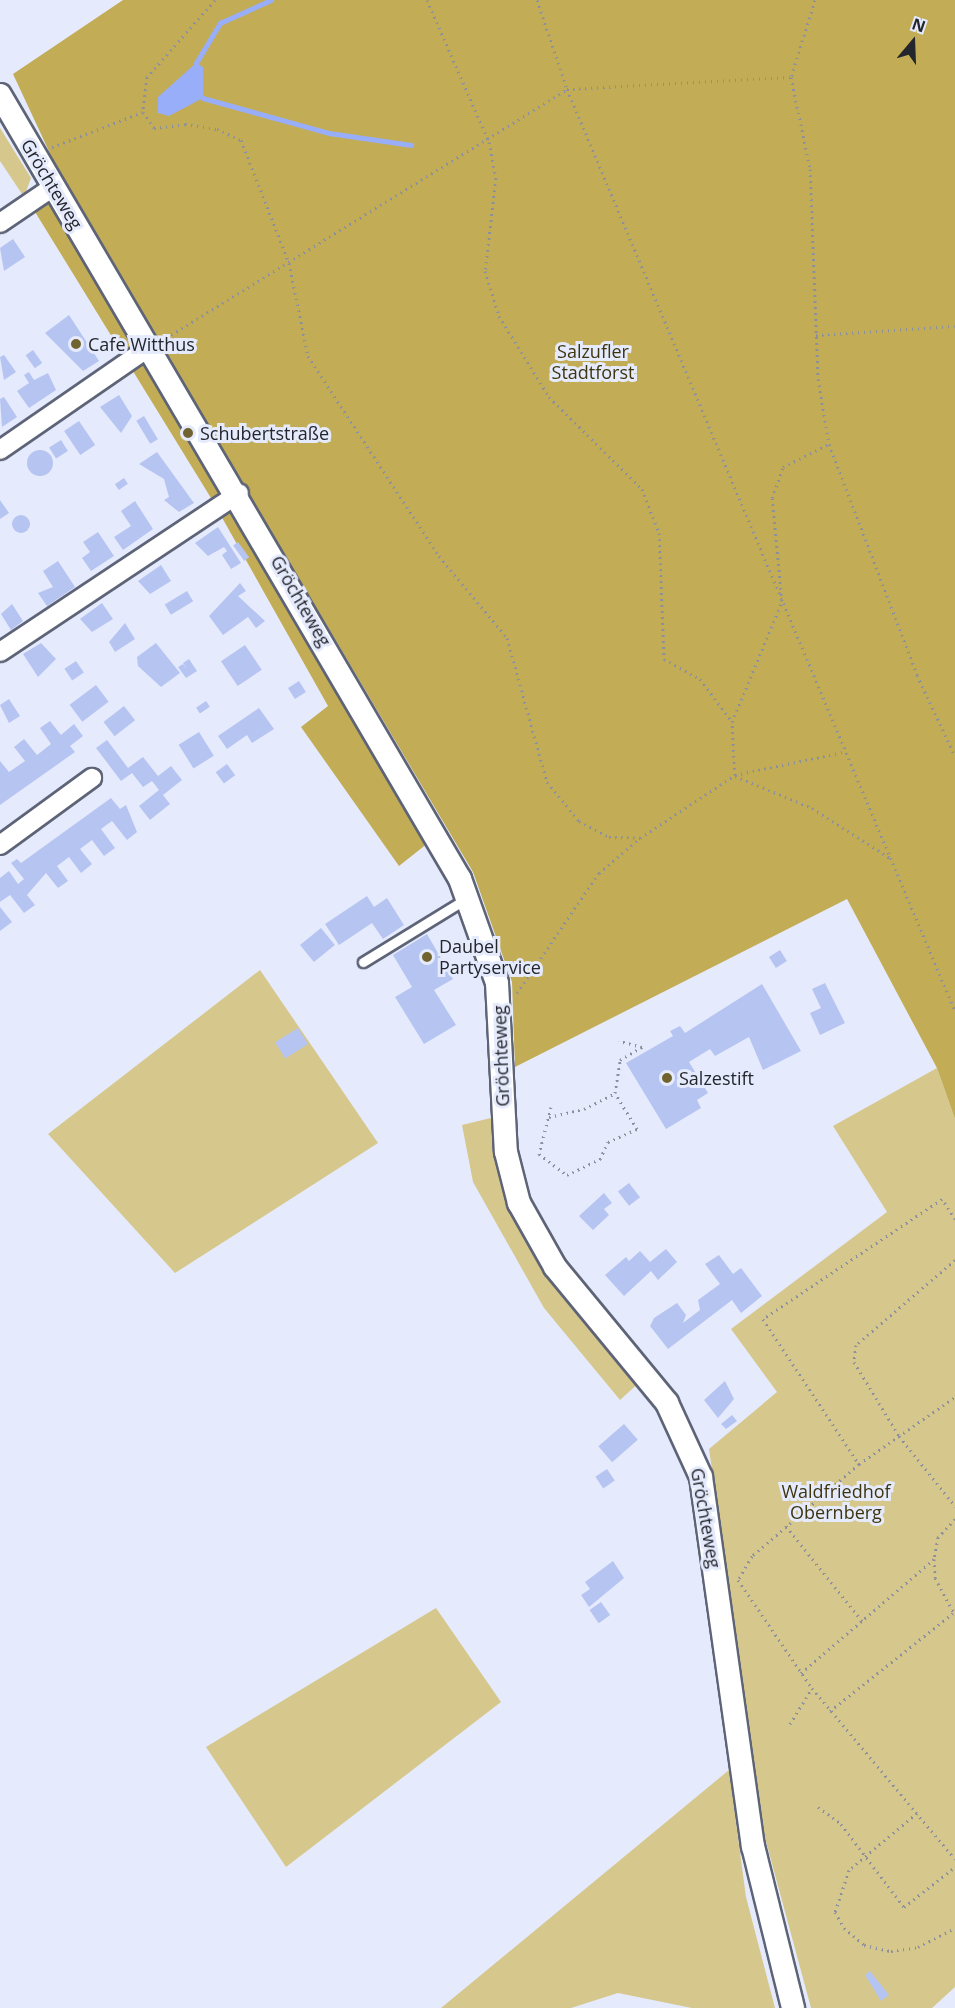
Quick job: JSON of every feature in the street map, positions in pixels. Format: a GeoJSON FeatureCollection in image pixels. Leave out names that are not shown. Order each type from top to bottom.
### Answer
{"type":"FeatureCollection","features":[{"type":"Feature","properties":{"kind":"street","name":"Gröchteweg"},"geometry":{"type":"LineString","coordinates":[[0,95],[238,493],[468,898],[500,1003],[506,1152],[519,1203],[555,1267],[667,1403],[698,1467],[753,1846],[793,2008]]}},
{"type":"Feature","properties":{"kind":"street"},"geometry":{"type":"LineString","coordinates":[[0,223],[53,187]]}},
{"type":"Feature","properties":{"kind":"street"},"geometry":{"type":"LineString","coordinates":[[0,450],[151,346]]}},
{"type":"Feature","properties":{"kind":"street"},"geometry":{"type":"LineString","coordinates":[[0,652],[238,493]]}},
{"type":"Feature","properties":{"kind":"street"},"geometry":{"type":"LineString","coordinates":[[0,845],[92,778]]}},
{"type":"Feature","properties":{"kind":"lane"},"geometry":{"type":"LineString","coordinates":[[363,962],[468,898]]}},
{"type":"Feature","properties":{"kind":"path"},"geometry":{"type":"LineString","coordinates":[[215,0],[147,77],[143,112],[154,128],[217,129],[241,140],[289,263],[308,356],[440,556],[507,638],[547,782],[579,820],[609,837],[640,838]]}},
{"type":"Feature","properties":{"kind":"path"},"geometry":{"type":"LineString","coordinates":[[427,0],[489,142],[496,178],[485,271],[498,316],[549,397],[642,489],[659,533],[664,659],[700,679],[732,722]]}},
{"type":"Feature","properties":{"kind":"path"},"geometry":{"type":"LineString","coordinates":[[537,0],[567,89],[843,752],[894,861],[955,1011]]}},
{"type":"Feature","properties":{"kind":"path"},"geometry":{"type":"LineString","coordinates":[[815,0],[791,77],[810,169],[816,335],[829,444],[917,675],[955,756]]}},
{"type":"Feature","properties":{"kind":"path"},"geometry":{"type":"LineString","coordinates":[[151,346],[489,142],[567,89],[791,77]]}},
{"type":"Feature","properties":{"kind":"path"},"geometry":{"type":"LineString","coordinates":[[41,151],[143,112]]}},
{"type":"Feature","properties":{"kind":"path"},"geometry":{"type":"LineString","coordinates":[[816,335],[955,326]]}},
{"type":"Feature","properties":{"kind":"path"},"geometry":{"type":"LineString","coordinates":[[735,775],[732,722],[782,602],[772,498],[783,468],[829,444]]}},
{"type":"Feature","properties":{"kind":"path"},"geometry":{"type":"LineString","coordinates":[[500,1003],[519,992],[598,873],[640,838],[735,775],[843,752]]}},
{"type":"Feature","properties":{"kind":"path"},"geometry":{"type":"LineString","coordinates":[[735,775],[812,808],[894,861]]}},
{"type":"Feature","properties":{"kind":"path"},"geometry":{"type":"LineString","coordinates":[[551,1107],[539,1154],[567,1175],[600,1159],[609,1142],[637,1129],[615,1093],[620,1060],[642,1047],[620,1041]]}},
{"type":"Feature","properties":{"kind":"path"},"geometry":{"type":"LineString","coordinates":[[549,1117],[584,1109],[615,1093]]}},
{"type":"Feature","properties":{"kind":"path"},"geometry":{"type":"LineString","coordinates":[[859,1464],[763,1319],[942,1198],[955,1219]]}},
{"type":"Feature","properties":{"kind":"path"},"geometry":{"type":"LineString","coordinates":[[955,1260],[856,1345],[854,1362],[899,1436],[955,1506]]}},
{"type":"Feature","properties":{"kind":"path"},"geometry":{"type":"LineString","coordinates":[[955,1397],[859,1464],[752,1556],[738,1580],[812,1688],[955,1858]]}},
{"type":"Feature","properties":{"kind":"path"},"geometry":{"type":"LineString","coordinates":[[830,1711],[954,1614],[935,1578],[934,1559],[938,1537],[955,1519]]}},
{"type":"Feature","properties":{"kind":"path"},"geometry":{"type":"LineString","coordinates":[[786,1526],[863,1622]]}},
{"type":"Feature","properties":{"kind":"path"},"geometry":{"type":"LineString","coordinates":[[801,1673],[934,1559]]}},
{"type":"Feature","properties":{"kind":"path"},"geometry":{"type":"LineString","coordinates":[[790,1724],[812,1688]]}},
{"type":"Feature","properties":{"kind":"path"},"geometry":{"type":"LineString","coordinates":[[818,1807],[841,1824],[904,1907],[955,1867]]}},
{"type":"Feature","properties":{"kind":"path"},"geometry":{"type":"LineString","coordinates":[[918,1813],[865,1854],[839,1889],[835,1912],[844,1928],[864,1945],[891,1951],[918,1947],[955,1928]]}},
{"type":"Feature","properties":{"kind":"green space","name":"Salzufler Stadtforst"},"geometry":{"type":"Polygon","coordinates":[[[123,0],[955,0],[955,1119],[937,1068],[847,899],[515,1067],[512,982],[473,872],[61,177],[13,74],[123,0]]]}},
{"type":"Feature","properties":{"kind":"green space"},"geometry":{"type":"Polygon","coordinates":[[[0,128],[31,178],[24,197],[0,161],[0,128]]]}},
{"type":"Feature","properties":{"kind":"green space"},"geometry":{"type":"Polygon","coordinates":[[[47,198],[221,480],[428,843],[399,866],[301,727],[328,706],[211,498],[32,207],[47,198]]]}},
{"type":"Feature","properties":{"kind":"green space"},"geometry":{"type":"Polygon","coordinates":[[[260,970],[378,1143],[175,1273],[48,1134],[260,970]]]}},
{"type":"Feature","properties":{"kind":"green space","name":"Waldfriedhof Obernberg"},"geometry":{"type":"Polygon","coordinates":[[[937,1068],[955,1119],[955,1987],[932,2008],[811,2008],[764,1834],[709,1449],[777,1392],[731,1329],[887,1212],[833,1126],[937,1068]]]}},
{"type":"Feature","properties":{"kind":"green space"},"geometry":{"type":"Polygon","coordinates":[[[499,1116],[502,1176],[642,1380],[620,1400],[544,1308],[473,1182],[462,1125],[499,1116]]]}},
{"type":"Feature","properties":{"kind":"green space"},"geometry":{"type":"Polygon","coordinates":[[[436,1608],[501,1702],[286,1867],[206,1747],[436,1608]]]}},
{"type":"Feature","properties":{"kind":"green space"},"geometry":{"type":"Polygon","coordinates":[[[729,1770],[746,1897],[775,2008],[692,2008],[618,1993],[571,2008],[441,2008],[729,1770]]]}},
{"type":"Feature","properties":{"kind":"water"},"geometry":{"type":"Polygon","coordinates":[[[196,63],[203,67],[203,98],[169,116],[158,113],[158,97],[196,63]]]}},
{"type":"Feature","properties":{"kind":"building"},"geometry":{"type":"Polygon","coordinates":[[[13,239],[25,257],[4,271],[0,248],[13,239]]]}},
{"type":"Feature","properties":{"kind":"building"},"geometry":{"type":"Polygon","coordinates":[[[69,315],[99,361],[83,371],[45,333],[69,315]]]}},
{"type":"Feature","properties":{"kind":"building"},"geometry":{"type":"Polygon","coordinates":[[[33,350],[42,363],[35,368],[26,355],[33,350]]]}},
{"type":"Feature","properties":{"kind":"building"},"geometry":{"type":"Polygon","coordinates":[[[4,355],[16,372],[4,380],[0,357],[4,355]]]}},
{"type":"Feature","properties":{"kind":"building"},"geometry":{"type":"Polygon","coordinates":[[[29,372],[34,380],[48,373],[56,390],[29,408],[17,391],[29,383],[24,375],[29,372]]]}},
{"type":"Feature","properties":{"kind":"building"},"geometry":{"type":"Polygon","coordinates":[[[119,395],[132,416],[121,433],[100,407],[119,395]]]}},
{"type":"Feature","properties":{"kind":"building"},"geometry":{"type":"Polygon","coordinates":[[[4,397],[17,417],[2,427],[0,399],[4,397]]]}},
{"type":"Feature","properties":{"kind":"building"},"geometry":{"type":"Polygon","coordinates":[[[144,416],[158,439],[150,444],[136,421],[144,416]]]}},
{"type":"Feature","properties":{"kind":"building"},"geometry":{"type":"Polygon","coordinates":[[[79,421],[95,445],[80,455],[64,431],[79,421]]]}},
{"type":"Feature","properties":{"kind":"building"},"geometry":{"type":"Polygon","coordinates":[[[61,440],[68,451],[56,458],[49,447],[61,440]]]}},
{"type":"Feature","properties":{"kind":"building"},"geometry":{"type":"Polygon","coordinates":[[[40,450],[49,454],[53,463],[49,472],[40,476],[31,472],[27,463],[31,454],[40,450]]]}},
{"type":"Feature","properties":{"kind":"building"},"geometry":{"type":"Polygon","coordinates":[[[157,452],[194,503],[179,512],[164,500],[169,497],[164,479],[139,464],[157,452]]]}},
{"type":"Feature","properties":{"kind":"building"},"geometry":{"type":"Polygon","coordinates":[[[124,478],[128,484],[119,490],[115,484],[124,478]]]}},
{"type":"Feature","properties":{"kind":"building"},"geometry":{"type":"Polygon","coordinates":[[[0,500],[9,513],[0,519],[0,500]]]}},
{"type":"Feature","properties":{"kind":"building"},"geometry":{"type":"Polygon","coordinates":[[[135,501],[153,529],[123,550],[114,537],[131,526],[121,511],[135,501]]]}},
{"type":"Feature","properties":{"kind":"building"},"geometry":{"type":"Polygon","coordinates":[[[21,515],[27,518],[30,524],[27,530],[21,533],[15,530],[12,524],[15,518],[21,515]]]}},
{"type":"Feature","properties":{"kind":"building"},"geometry":{"type":"Polygon","coordinates":[[[218,527],[241,563],[231,569],[222,555],[227,551],[224,547],[208,556],[195,543],[218,527]]]}},
{"type":"Feature","properties":{"kind":"building"},"geometry":{"type":"Polygon","coordinates":[[[98,532],[114,556],[91,571],[82,558],[90,552],[83,542],[98,532]]]}},
{"type":"Feature","properties":{"kind":"building"},"geometry":{"type":"Polygon","coordinates":[[[238,542],[249,557],[244,561],[233,546],[238,542]]]}},
{"type":"Feature","properties":{"kind":"building"},"geometry":{"type":"Polygon","coordinates":[[[58,561],[75,587],[47,606],[38,593],[53,587],[43,571],[58,561]]]}},
{"type":"Feature","properties":{"kind":"building"},"geometry":{"type":"Polygon","coordinates":[[[161,565],[171,581],[150,594],[138,581],[161,565]]]}},
{"type":"Feature","properties":{"kind":"building"},"geometry":{"type":"Polygon","coordinates":[[[240,583],[246,591],[238,596],[265,621],[256,628],[248,617],[223,635],[209,616],[240,583]]]}},
{"type":"Feature","properties":{"kind":"building"},"geometry":{"type":"Polygon","coordinates":[[[187,591],[193,601],[171,615],[165,604],[187,591]]]}},
{"type":"Feature","properties":{"kind":"building"},"geometry":{"type":"Polygon","coordinates":[[[102,603],[113,619],[92,632],[80,619],[102,603]]]}},
{"type":"Feature","properties":{"kind":"building"},"geometry":{"type":"Polygon","coordinates":[[[12,604],[23,621],[11,630],[1,614],[12,604]]]}},
{"type":"Feature","properties":{"kind":"building"},"geometry":{"type":"Polygon","coordinates":[[[125,623],[135,639],[115,652],[109,642],[125,623]]]}},
{"type":"Feature","properties":{"kind":"building"},"geometry":{"type":"Polygon","coordinates":[[[41,643],[56,659],[38,677],[23,654],[41,643]]]}},
{"type":"Feature","properties":{"kind":"building"},"geometry":{"type":"Polygon","coordinates":[[[156,643],[180,673],[161,687],[138,666],[137,657],[156,643]]]}},
{"type":"Feature","properties":{"kind":"building"},"geometry":{"type":"Polygon","coordinates":[[[245,645],[262,670],[238,686],[221,661],[245,645]]]}},
{"type":"Feature","properties":{"kind":"building"},"geometry":{"type":"Polygon","coordinates":[[[189,659],[197,671],[186,678],[178,667],[183,664],[187,669],[183,663],[189,659]]]}},
{"type":"Feature","properties":{"kind":"building"},"geometry":{"type":"Polygon","coordinates":[[[76,661],[84,673],[72,680],[64,669],[76,661]]]}},
{"type":"Feature","properties":{"kind":"building"},"geometry":{"type":"Polygon","coordinates":[[[299,681],[306,692],[295,699],[288,688],[299,681]]]}},
{"type":"Feature","properties":{"kind":"building"},"geometry":{"type":"Polygon","coordinates":[[[96,685],[109,702],[82,722],[70,705],[96,685]]]}},
{"type":"Feature","properties":{"kind":"building"},"geometry":{"type":"Polygon","coordinates":[[[9,699],[20,716],[9,723],[0,705],[9,699]]]}},
{"type":"Feature","properties":{"kind":"building"},"geometry":{"type":"Polygon","coordinates":[[[206,701],[210,707],[200,714],[196,708],[206,701]]]}},
{"type":"Feature","properties":{"kind":"building"},"geometry":{"type":"Polygon","coordinates":[[[124,706],[135,720],[115,736],[104,722],[124,706]]]}},
{"type":"Feature","properties":{"kind":"building"},"geometry":{"type":"Polygon","coordinates":[[[259,708],[274,729],[252,743],[247,735],[227,749],[218,736],[259,708]]]}},
{"type":"Feature","properties":{"kind":"building"},"geometry":{"type":"Polygon","coordinates":[[[50,721],[61,735],[74,724],[83,736],[70,746],[75,752],[0,805],[0,761],[9,772],[25,761],[14,747],[24,739],[37,755],[51,744],[40,728],[50,721]]]}},
{"type":"Feature","properties":{"kind":"building"},"geometry":{"type":"Polygon","coordinates":[[[199,732],[214,756],[193,768],[179,745],[199,732]]]}},
{"type":"Feature","properties":{"kind":"building"},"geometry":{"type":"Polygon","coordinates":[[[107,740],[128,768],[143,757],[158,776],[171,766],[182,780],[163,795],[170,804],[150,820],[139,806],[159,790],[152,781],[143,787],[132,773],[121,781],[96,748],[107,740]]]}},
{"type":"Feature","properties":{"kind":"building"},"geometry":{"type":"Polygon","coordinates":[[[227,764],[235,775],[224,784],[216,772],[227,764]]]}},
{"type":"Feature","properties":{"kind":"building"},"geometry":{"type":"Polygon","coordinates":[[[111,798],[120,809],[126,805],[137,832],[127,840],[112,821],[101,829],[115,848],[104,856],[92,840],[80,849],[92,864],[81,873],[69,857],[57,866],[68,881],[58,888],[46,873],[27,895],[35,905],[24,913],[10,895],[0,902],[0,878],[9,871],[18,884],[24,879],[11,863],[17,859],[21,863],[111,798]]]}},
{"type":"Feature","properties":{"kind":"building"},"geometry":{"type":"Polygon","coordinates":[[[367,896],[374,907],[387,898],[404,925],[383,939],[372,923],[339,945],[325,924],[367,896]]]}},
{"type":"Feature","properties":{"kind":"building"},"geometry":{"type":"Polygon","coordinates":[[[0,907],[12,922],[0,931],[0,907]]]}},
{"type":"Feature","properties":{"kind":"building"},"geometry":{"type":"Polygon","coordinates":[[[321,928],[335,945],[314,962],[300,945],[321,928]]]}},
{"type":"Feature","properties":{"kind":"building"},"geometry":{"type":"Polygon","coordinates":[[[427,934],[453,979],[434,990],[456,1025],[424,1044],[395,997],[412,987],[393,955],[427,934]]]}},
{"type":"Feature","properties":{"kind":"building"},"geometry":{"type":"Polygon","coordinates":[[[780,950],[787,961],[776,968],[769,957],[780,950]]]}},
{"type":"Feature","properties":{"kind":"building"},"geometry":{"type":"Polygon","coordinates":[[[825,983],[845,1023],[820,1035],[810,1013],[821,1008],[812,989],[825,983]]]}},
{"type":"Feature","properties":{"kind":"building"},"geometry":{"type":"Polygon","coordinates":[[[762,984],[801,1051],[763,1070],[749,1037],[715,1056],[710,1049],[689,1062],[708,1093],[697,1100],[701,1108],[666,1129],[626,1063],[673,1036],[670,1031],[680,1026],[685,1033],[762,984]]]}},
{"type":"Feature","properties":{"kind":"building"},"geometry":{"type":"Polygon","coordinates":[[[298,1028],[308,1044],[285,1058],[275,1042],[298,1028]]]}},
{"type":"Feature","properties":{"kind":"building"},"geometry":{"type":"Polygon","coordinates":[[[629,1183],[640,1197],[629,1206],[618,1192],[629,1183]]]}},
{"type":"Feature","properties":{"kind":"building"},"geometry":{"type":"Polygon","coordinates":[[[604,1193],[612,1203],[604,1209],[609,1215],[593,1230],[579,1216],[604,1193]]]}},
{"type":"Feature","properties":{"kind":"building"},"geometry":{"type":"Polygon","coordinates":[[[666,1249],[677,1262],[658,1280],[651,1271],[624,1296],[605,1275],[626,1257],[629,1261],[640,1251],[650,1262],[666,1249]]]}},
{"type":"Feature","properties":{"kind":"building"},"geometry":{"type":"Polygon","coordinates":[[[719,1255],[733,1274],[741,1268],[762,1296],[741,1313],[732,1300],[668,1349],[650,1326],[654,1318],[677,1303],[686,1315],[683,1323],[700,1310],[698,1300],[720,1284],[705,1264],[719,1255]]]}},
{"type":"Feature","properties":{"kind":"building"},"geometry":{"type":"Polygon","coordinates":[[[725,1381],[734,1399],[718,1418],[704,1400],[725,1381]]]}},
{"type":"Feature","properties":{"kind":"building"},"geometry":{"type":"Polygon","coordinates":[[[732,1415],[737,1421],[726,1429],[721,1424],[732,1415]]]}},
{"type":"Feature","properties":{"kind":"building"},"geometry":{"type":"Polygon","coordinates":[[[624,1424],[638,1440],[612,1462],[598,1446],[624,1424]]]}},
{"type":"Feature","properties":{"kind":"building"},"geometry":{"type":"Polygon","coordinates":[[[607,1469],[615,1481],[603,1488],[595,1477],[607,1469]]]}},
{"type":"Feature","properties":{"kind":"building"},"geometry":{"type":"Polygon","coordinates":[[[613,1561],[624,1578],[589,1607],[581,1595],[590,1589],[585,1582],[613,1561]]]}},
{"type":"Feature","properties":{"kind":"building"},"geometry":{"type":"Polygon","coordinates":[[[601,1602],[610,1615],[599,1623],[590,1610],[601,1602]]]}},
{"type":"Feature","properties":{"kind":"building"},"geometry":{"type":"Polygon","coordinates":[[[870,1971],[889,1995],[881,2001],[865,1975],[870,1971]]]}},
{"type":"Feature","properties":{"kind":"waterway"},"geometry":{"type":"LineString","coordinates":[[196,63],[220,23],[271,0]]}},
{"type":"Feature","properties":{"kind":"waterway"},"geometry":{"type":"LineString","coordinates":[[203,98],[329,133],[411,145]]}},
{"type":"Feature","properties":{"kind":"place","name":"Cafe Witthus"},"geometry":{"type":"Point","coordinates":[76,344]}},
{"type":"Feature","properties":{"kind":"place","name":"Schubertstraße"},"geometry":{"type":"Point","coordinates":[188,433]}},
{"type":"Feature","properties":{"kind":"place","name":"Daubel Partyservice"},"geometry":{"type":"Point","coordinates":[427,957]}},
{"type":"Feature","properties":{"kind":"place","name":"Salzestift"},"geometry":{"type":"Point","coordinates":[667,1078]}}]}
